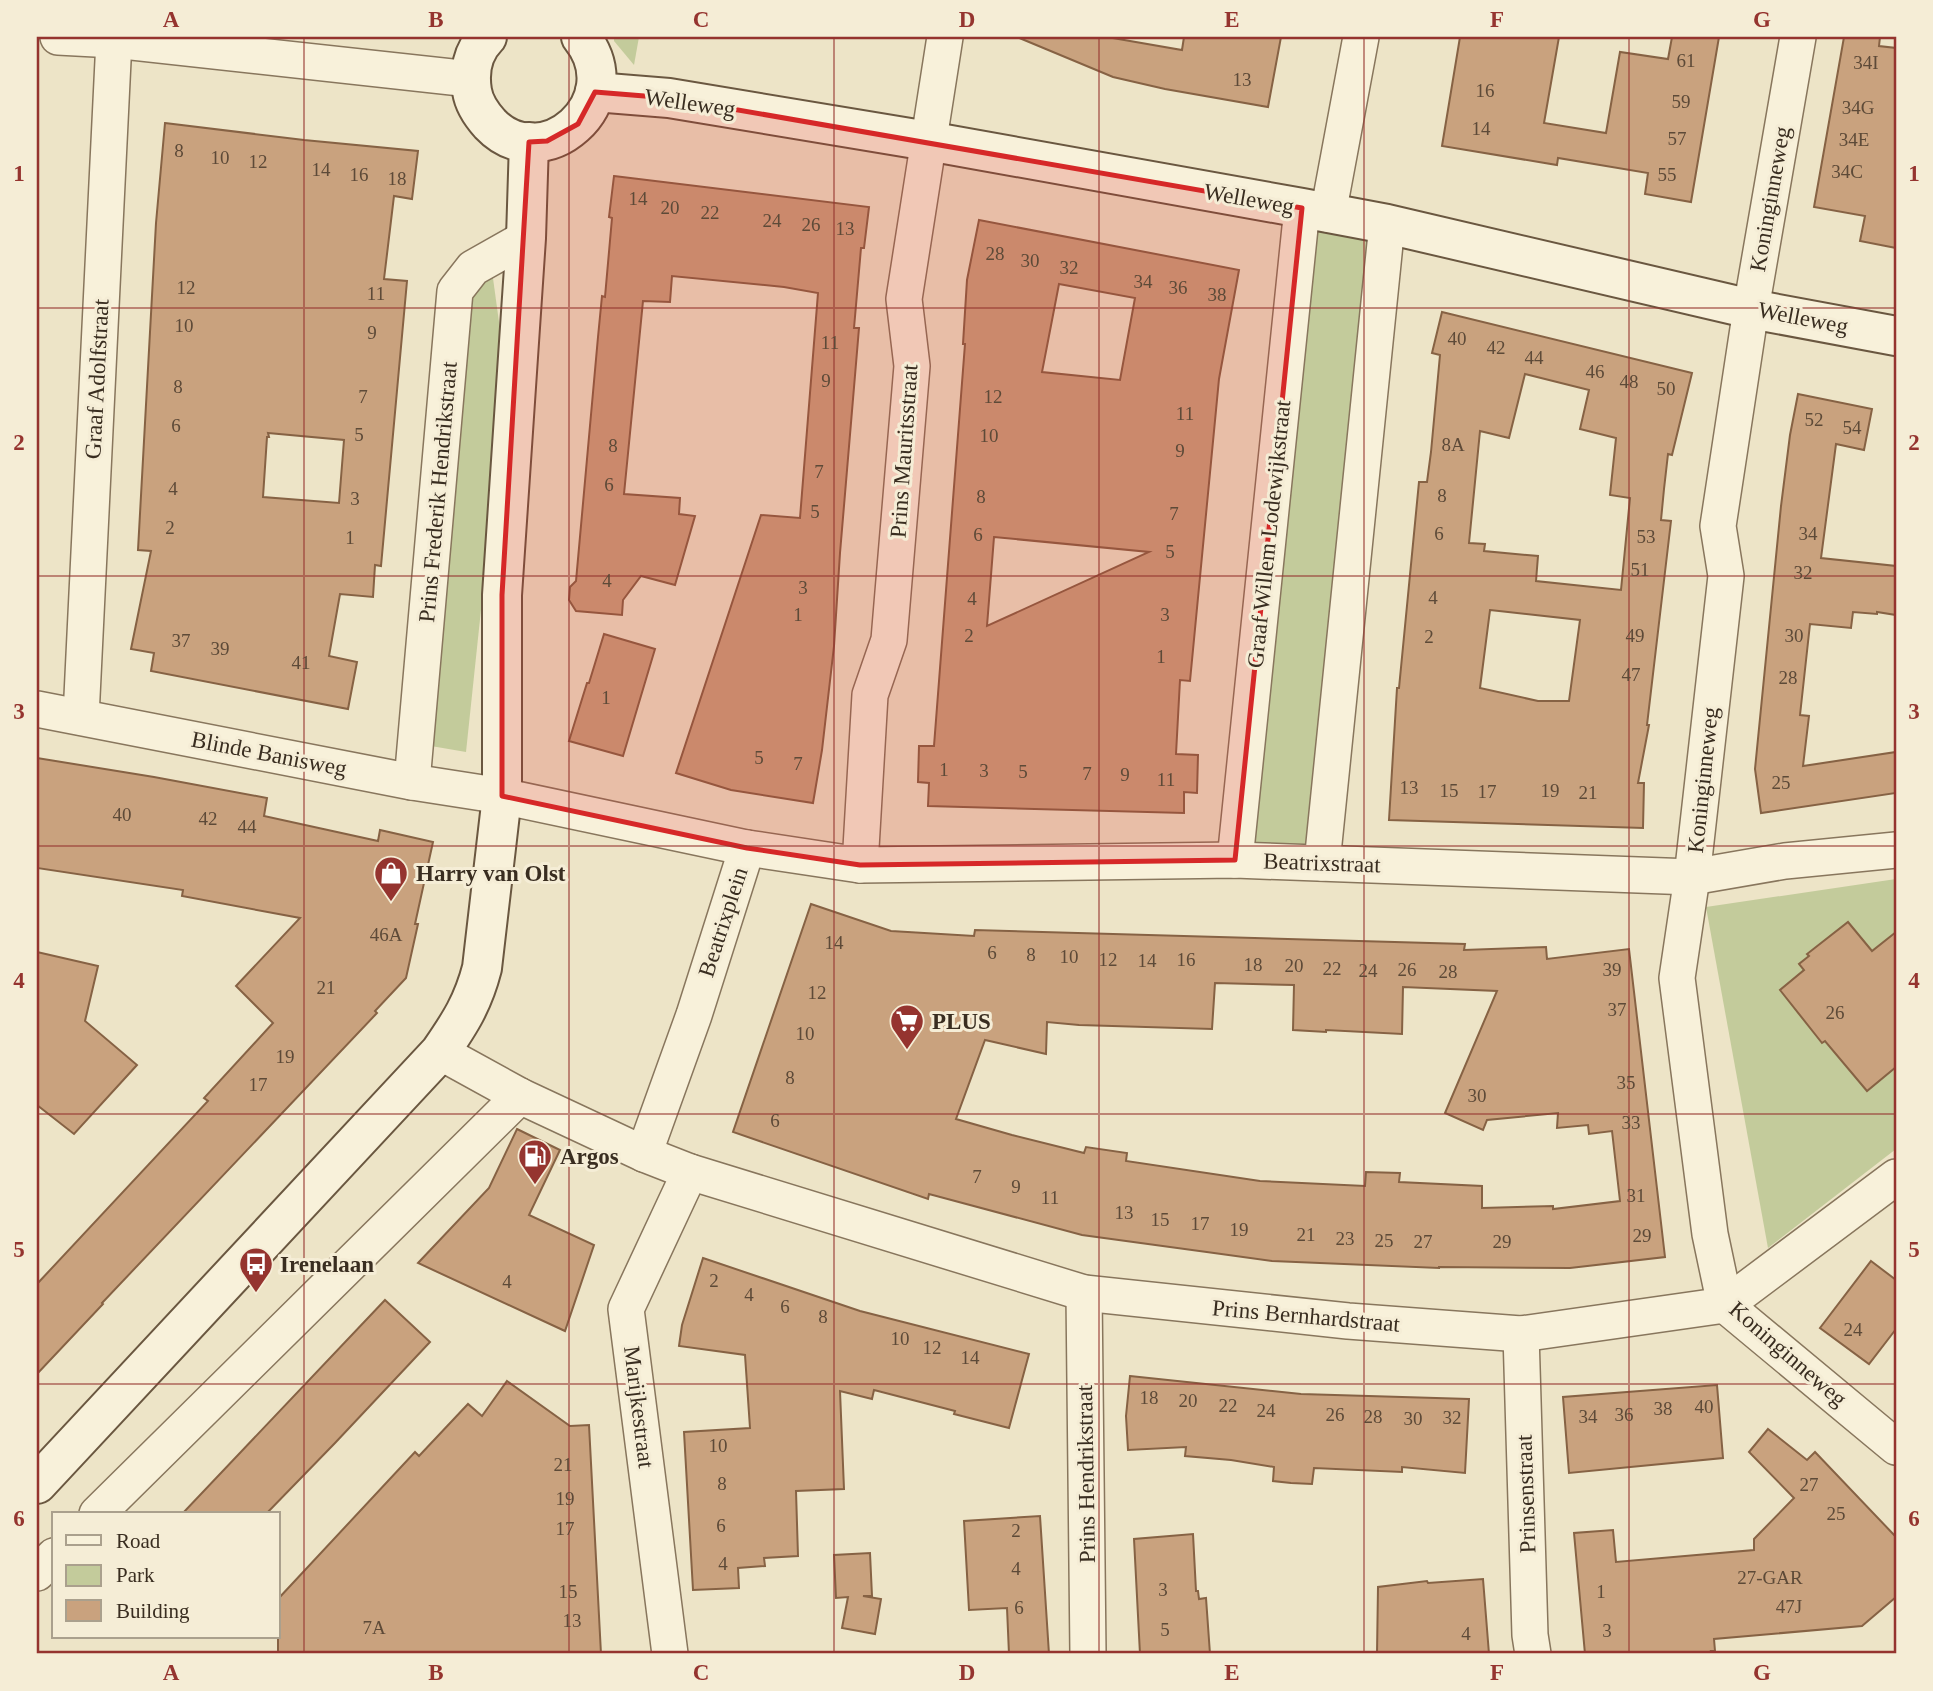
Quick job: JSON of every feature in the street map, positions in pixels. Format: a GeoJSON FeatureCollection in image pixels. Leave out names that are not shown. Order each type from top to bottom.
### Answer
{"type":"FeatureCollection","features":[{"type":"Feature","properties":{"kind":"main road"},"geometry":{"type":"LineString","coordinates":[[487,37],[480,43],[472,61],[470,79],[473,99],[482,115],[495,129],[511,138],[529,142],[547,141],[564,134],[578,124],[589,109],[597,76],[588,46],[581,37]]}},
{"type":"Feature","properties":{"kind":"main road","name":"Welleweg"},"geometry":{"type":"LineString","coordinates":[[595,92],[669,98],[928,141],[1387,224],[1751,309],[1896,336]]}},
{"type":"Feature","properties":{"kind":"main road"},"geometry":{"type":"LineString","coordinates":[[37,1483],[440,1052],[475,993],[481,968],[502,796],[502,595],[526,238],[529,142]]}},
{"type":"Feature","properties":{"kind":"street"},"geometry":{"type":"LineString","coordinates":[[58,37],[114,40],[470,79]]}},
{"type":"Feature","properties":{"kind":"street","name":"Prins Mauritsstraat"},"geometry":{"type":"LineString","coordinates":[[860,865],[870,695],[889,640],[911,380],[912,366],[904,299],[945,37]]}},
{"type":"Feature","properties":{"kind":"street","name":"Graaf Willem Lodewijkstraat"},"geometry":{"type":"LineString","coordinates":[[1235,860],[1315,211],[1361,37]]}},
{"type":"Feature","properties":{"kind":"street","name":"Koninginneweg"},"geometry":{"type":"LineString","coordinates":[[1798,37],[1717,526],[1726,576],[1692,877],[1677,978],[1710,1234],[1725,1305],[1896,1447]]}},
{"type":"Feature","properties":{"kind":"street","name":"Graaf Adolfstraat"},"geometry":{"type":"LineString","coordinates":[[81,717],[114,40]]}},
{"type":"Feature","properties":{"kind":"street"},"geometry":{"type":"LineString","coordinates":[[1322,863],[1387,224]]}},
{"type":"Feature","properties":{"kind":"street","name":"Prins Frederik Hendrikstraat"},"geometry":{"type":"LineString","coordinates":[[412,782],[456,291],[473,268],[526,238]]}},
{"type":"Feature","properties":{"kind":"street","name":"Blinde Banisweg"},"geometry":{"type":"LineString","coordinates":[[37,709],[412,782],[502,796]]}},
{"type":"Feature","properties":{"kind":"street","name":"Beatrixplein"},"geometry":{"type":"LineString","coordinates":[[502,796],[747,848],[694,1014],[644,1154]]}},
{"type":"Feature","properties":{"kind":"street","name":"Beatrixstraat"},"geometry":{"type":"LineString","coordinates":[[747,848],[860,865],[1235,860],[1692,877],[1785,861],[1896,850]]}},
{"type":"Feature","properties":{"kind":"street"},"geometry":{"type":"LineString","coordinates":[[440,1052],[520,1096],[644,1154],[690,1172]]}},
{"type":"Feature","properties":{"kind":"street"},"geometry":{"type":"LineString","coordinates":[[99,1512],[520,1096]]}},
{"type":"Feature","properties":{"kind":"street","name":"Prins Bernhardstraat"},"geometry":{"type":"LineString","coordinates":[[690,1172],[1084,1293],[1335,1319],[1521,1334],[1725,1305],[1896,1177]]}},
{"type":"Feature","properties":{"kind":"street","name":"Marijkestraat"},"geometry":{"type":"LineString","coordinates":[[670,1654],[626,1309],[690,1172]]}},
{"type":"Feature","properties":{"kind":"street","name":"Prins Hendrikstraat"},"geometry":{"type":"LineString","coordinates":[[1084,1293],[1088,1654]]}},
{"type":"Feature","properties":{"kind":"street","name":"Prinsenstraat"},"geometry":{"type":"LineString","coordinates":[[1521,1334],[1530,1635],[1534,1654]]}},
{"type":"Feature","properties":{"kind":"street"},"geometry":{"type":"LineString","coordinates":[[37,1573],[52,1558]]}},
{"type":"Feature","properties":{"kind":"highlighted area"},"geometry":{"type":"Polygon","coordinates":[[[595,92],[669,98],[1302,208],[1235,860],[860,865],[747,848],[502,796],[502,595],[529,142],[547,141],[578,124],[595,92]]]}},
{"type":"Feature","properties":{"kind":"green space"},"geometry":{"type":"Polygon","coordinates":[[[614,37],[639,37],[634,65],[614,41],[614,37]]]}},
{"type":"Feature","properties":{"kind":"green space"},"geometry":{"type":"Polygon","coordinates":[[[1304,226],[1369,238],[1310,838],[1300,849],[1245,847],[1304,226]]]}},
{"type":"Feature","properties":{"kind":"green space"},"geometry":{"type":"Polygon","coordinates":[[[492,271],[506,373],[466,752],[431,746],[474,287],[492,271]]]}},
{"type":"Feature","properties":{"kind":"green space"},"geometry":{"type":"Polygon","coordinates":[[[1896,879],[1896,1149],[1768,1248],[1706,907],[1896,879]]]}},
{"type":"Feature","properties":{"kind":"building"},"geometry":{"type":"Polygon","coordinates":[[[1017,37],[1107,37],[1182,50],[1184,37],[1281,37],[1268,107],[1113,77],[1017,37]]]}},
{"type":"Feature","properties":{"kind":"building"},"geometry":{"type":"Polygon","coordinates":[[[1460,37],[1559,37],[1544,123],[1606,133],[1620,52],[1668,59],[1672,37],[1719,37],[1691,202],[1645,194],[1648,173],[1558,158],[1557,165],[1442,146],[1460,37]]]}},
{"type":"Feature","properties":{"kind":"building"},"geometry":{"type":"Polygon","coordinates":[[[1844,37],[1880,37],[1879,46],[1896,48],[1896,248],[1860,241],[1865,216],[1814,207],[1844,37]]]}},
{"type":"Feature","properties":{"kind":"building"},"geometry":{"type":"Polygon","coordinates":[[[165,123],[418,151],[412,199],[394,196],[384,279],[407,281],[381,566],[375,565],[373,597],[340,594],[329,656],[357,662],[348,709],[151,671],[154,653],[131,649],[151,551],[138,550],[156,223],[165,123]],[[268,433],[263,497],[339,503],[344,440],[268,433]]]}},
{"type":"Feature","properties":{"kind":"building"},"geometry":{"type":"Polygon","coordinates":[[[614,176],[869,207],[864,248],[861,248],[854,328],[859,328],[834,646],[813,803],[731,790],[676,773],[761,515],[800,518],[818,293],[672,276],[670,302],[643,301],[624,494],[680,498],[679,514],[695,516],[675,585],[641,576],[623,600],[622,615],[576,611],[569,600],[570,587],[576,581],[602,296],[605,297],[614,176]]]}},
{"type":"Feature","properties":{"kind":"building"},"geometry":{"type":"Polygon","coordinates":[[[979,220],[1239,270],[1219,379],[1190,681],[1180,680],[1176,754],[1198,755],[1197,793],[1184,792],[1184,813],[928,806],[929,783],[918,782],[919,746],[934,746],[965,344],[967,280],[979,220]],[[1059,284],[1042,372],[1120,380],[1135,298],[1059,284]],[[994,537],[987,626],[1149,552],[994,537]]]}},
{"type":"Feature","properties":{"kind":"building"},"geometry":{"type":"Polygon","coordinates":[[[1442,312],[1692,373],[1672,455],[1668,454],[1664,489],[1661,520],[1671,521],[1649,725],[1638,783],[1644,783],[1643,828],[1389,820],[1397,688],[1419,482],[1427,482],[1440,355],[1432,353],[1442,312]],[[1525,374],[1509,438],[1480,431],[1469,543],[1485,544],[1484,551],[1538,556],[1536,581],[1621,590],[1630,498],[1610,495],[1616,438],[1580,429],[1589,390],[1525,374]],[[1490,610],[1480,688],[1538,701],[1569,701],[1580,620],[1490,610]]]}},
{"type":"Feature","properties":{"kind":"building"},"geometry":{"type":"Polygon","coordinates":[[[1798,394],[1872,409],[1864,450],[1836,444],[1821,558],[1896,566],[1896,615],[1853,612],[1851,628],[1810,624],[1800,715],[1809,716],[1803,766],[1896,752],[1896,793],[1761,813],[1755,769],[1781,506],[1798,394]]]}},
{"type":"Feature","properties":{"kind":"building"},"geometry":{"type":"Polygon","coordinates":[[[604,634],[655,649],[623,756],[569,741],[604,634]]]}},
{"type":"Feature","properties":{"kind":"building"},"geometry":{"type":"Polygon","coordinates":[[[37,758],[267,798],[264,816],[378,841],[380,830],[433,842],[406,978],[375,1011],[377,1013],[37,1374],[37,1284],[208,1101],[204,1098],[273,1023],[236,986],[300,918],[182,896],[183,890],[37,868],[37,758]]]}},
{"type":"Feature","properties":{"kind":"building"},"geometry":{"type":"Polygon","coordinates":[[[811,904],[891,931],[974,936],[975,930],[1465,944],[1464,950],[1546,947],[1547,959],[1629,949],[1665,1257],[1570,1268],[1439,1268],[1272,1261],[1082,1235],[929,1194],[928,1199],[733,1132],[811,904]],[[1215,983],[1212,1029],[1047,1022],[1046,1054],[985,1040],[956,1119],[1084,1153],[1086,1147],[1127,1153],[1126,1161],[1260,1181],[1365,1186],[1366,1172],[1400,1173],[1399,1182],[1482,1186],[1482,1208],[1553,1206],[1553,1209],[1620,1201],[1612,1131],[1589,1134],[1588,1125],[1557,1128],[1558,1113],[1487,1120],[1483,1130],[1445,1113],[1497,991],[1403,987],[1402,1034],[1326,1032],[1293,1030],[1294,985],[1215,983]]]}},
{"type":"Feature","properties":{"kind":"building"},"geometry":{"type":"Polygon","coordinates":[[[1848,922],[1872,951],[1896,932],[1896,1067],[1867,1091],[1825,1041],[1822,1043],[1780,990],[1804,970],[1799,964],[1809,956],[1807,954],[1848,922]]]}},
{"type":"Feature","properties":{"kind":"building"},"geometry":{"type":"Polygon","coordinates":[[[37,952],[98,966],[85,1021],[137,1065],[74,1134],[37,1105],[37,952]]]}},
{"type":"Feature","properties":{"kind":"building"},"geometry":{"type":"Polygon","coordinates":[[[517,1129],[560,1150],[529,1215],[594,1245],[565,1331],[418,1263],[489,1188],[517,1129]]]}},
{"type":"Feature","properties":{"kind":"building"},"geometry":{"type":"Polygon","coordinates":[[[703,1258],[860,1311],[1029,1354],[1009,1428],[874,1390],[872,1399],[840,1391],[844,1489],[796,1491],[798,1556],[764,1558],[765,1566],[738,1568],[739,1588],[693,1590],[684,1432],[750,1428],[745,1355],[679,1346],[682,1325],[703,1258]]]}},
{"type":"Feature","properties":{"kind":"building"},"geometry":{"type":"Polygon","coordinates":[[[1871,1261],[1896,1280],[1896,1329],[1869,1364],[1820,1328],[1871,1261]]]}},
{"type":"Feature","properties":{"kind":"building"},"geometry":{"type":"Polygon","coordinates":[[[385,1300],[430,1342],[268,1512],[184,1512],[385,1300]]]}},
{"type":"Feature","properties":{"kind":"building"},"geometry":{"type":"Polygon","coordinates":[[[1130,1376],[1301,1394],[1469,1399],[1465,1473],[1402,1467],[1402,1472],[1314,1468],[1312,1484],[1291,1483],[1273,1481],[1274,1467],[1185,1456],[1186,1447],[1128,1450],[1126,1416],[1130,1376]]]}},
{"type":"Feature","properties":{"kind":"building"},"geometry":{"type":"Polygon","coordinates":[[[507,1381],[570,1426],[589,1425],[601,1654],[278,1654],[280,1597],[415,1452],[419,1456],[468,1404],[482,1416],[507,1381]]]}},
{"type":"Feature","properties":{"kind":"building"},"geometry":{"type":"Polygon","coordinates":[[[1717,1385],[1723,1458],[1569,1473],[1563,1397],[1717,1385]]]}},
{"type":"Feature","properties":{"kind":"building"},"geometry":{"type":"Polygon","coordinates":[[[1768,1429],[1807,1460],[1815,1452],[1896,1537],[1896,1597],[1862,1626],[1714,1639],[1715,1651],[1711,1651],[1712,1654],[1585,1654],[1574,1533],[1613,1530],[1616,1562],[1754,1550],[1754,1539],[1794,1498],[1749,1452],[1768,1429]]]}},
{"type":"Feature","properties":{"kind":"building"},"geometry":{"type":"Polygon","coordinates":[[[1040,1516],[1049,1654],[1009,1654],[1007,1608],[969,1610],[964,1521],[1040,1516]]]}},
{"type":"Feature","properties":{"kind":"building"},"geometry":{"type":"Polygon","coordinates":[[[1193,1534],[1196,1591],[1199,1599],[1206,1598],[1210,1654],[1140,1654],[1134,1539],[1193,1534]]]}},
{"type":"Feature","properties":{"kind":"building"},"geometry":{"type":"Polygon","coordinates":[[[870,1553],[872,1596],[863,1596],[881,1599],[875,1634],[842,1628],[848,1597],[836,1598],[834,1555],[870,1553]]]}},
{"type":"Feature","properties":{"kind":"building"},"geometry":{"type":"Polygon","coordinates":[[[1483,1579],[1489,1654],[1377,1654],[1378,1587],[1427,1581],[1483,1579]]]}},
{"type":"Feature","properties":{"kind":"place","name":"Harry van Olst"},"geometry":{"type":"Point","coordinates":[391,903]}},
{"type":"Feature","properties":{"kind":"place","name":"PLUS"},"geometry":{"type":"Point","coordinates":[907,1051]}},
{"type":"Feature","properties":{"kind":"place","name":"Argos"},"geometry":{"type":"Point","coordinates":[535,1186]}},
{"type":"Feature","properties":{"kind":"place","name":"Irenelaan"},"geometry":{"type":"Point","coordinates":[256,1294]}}]}
